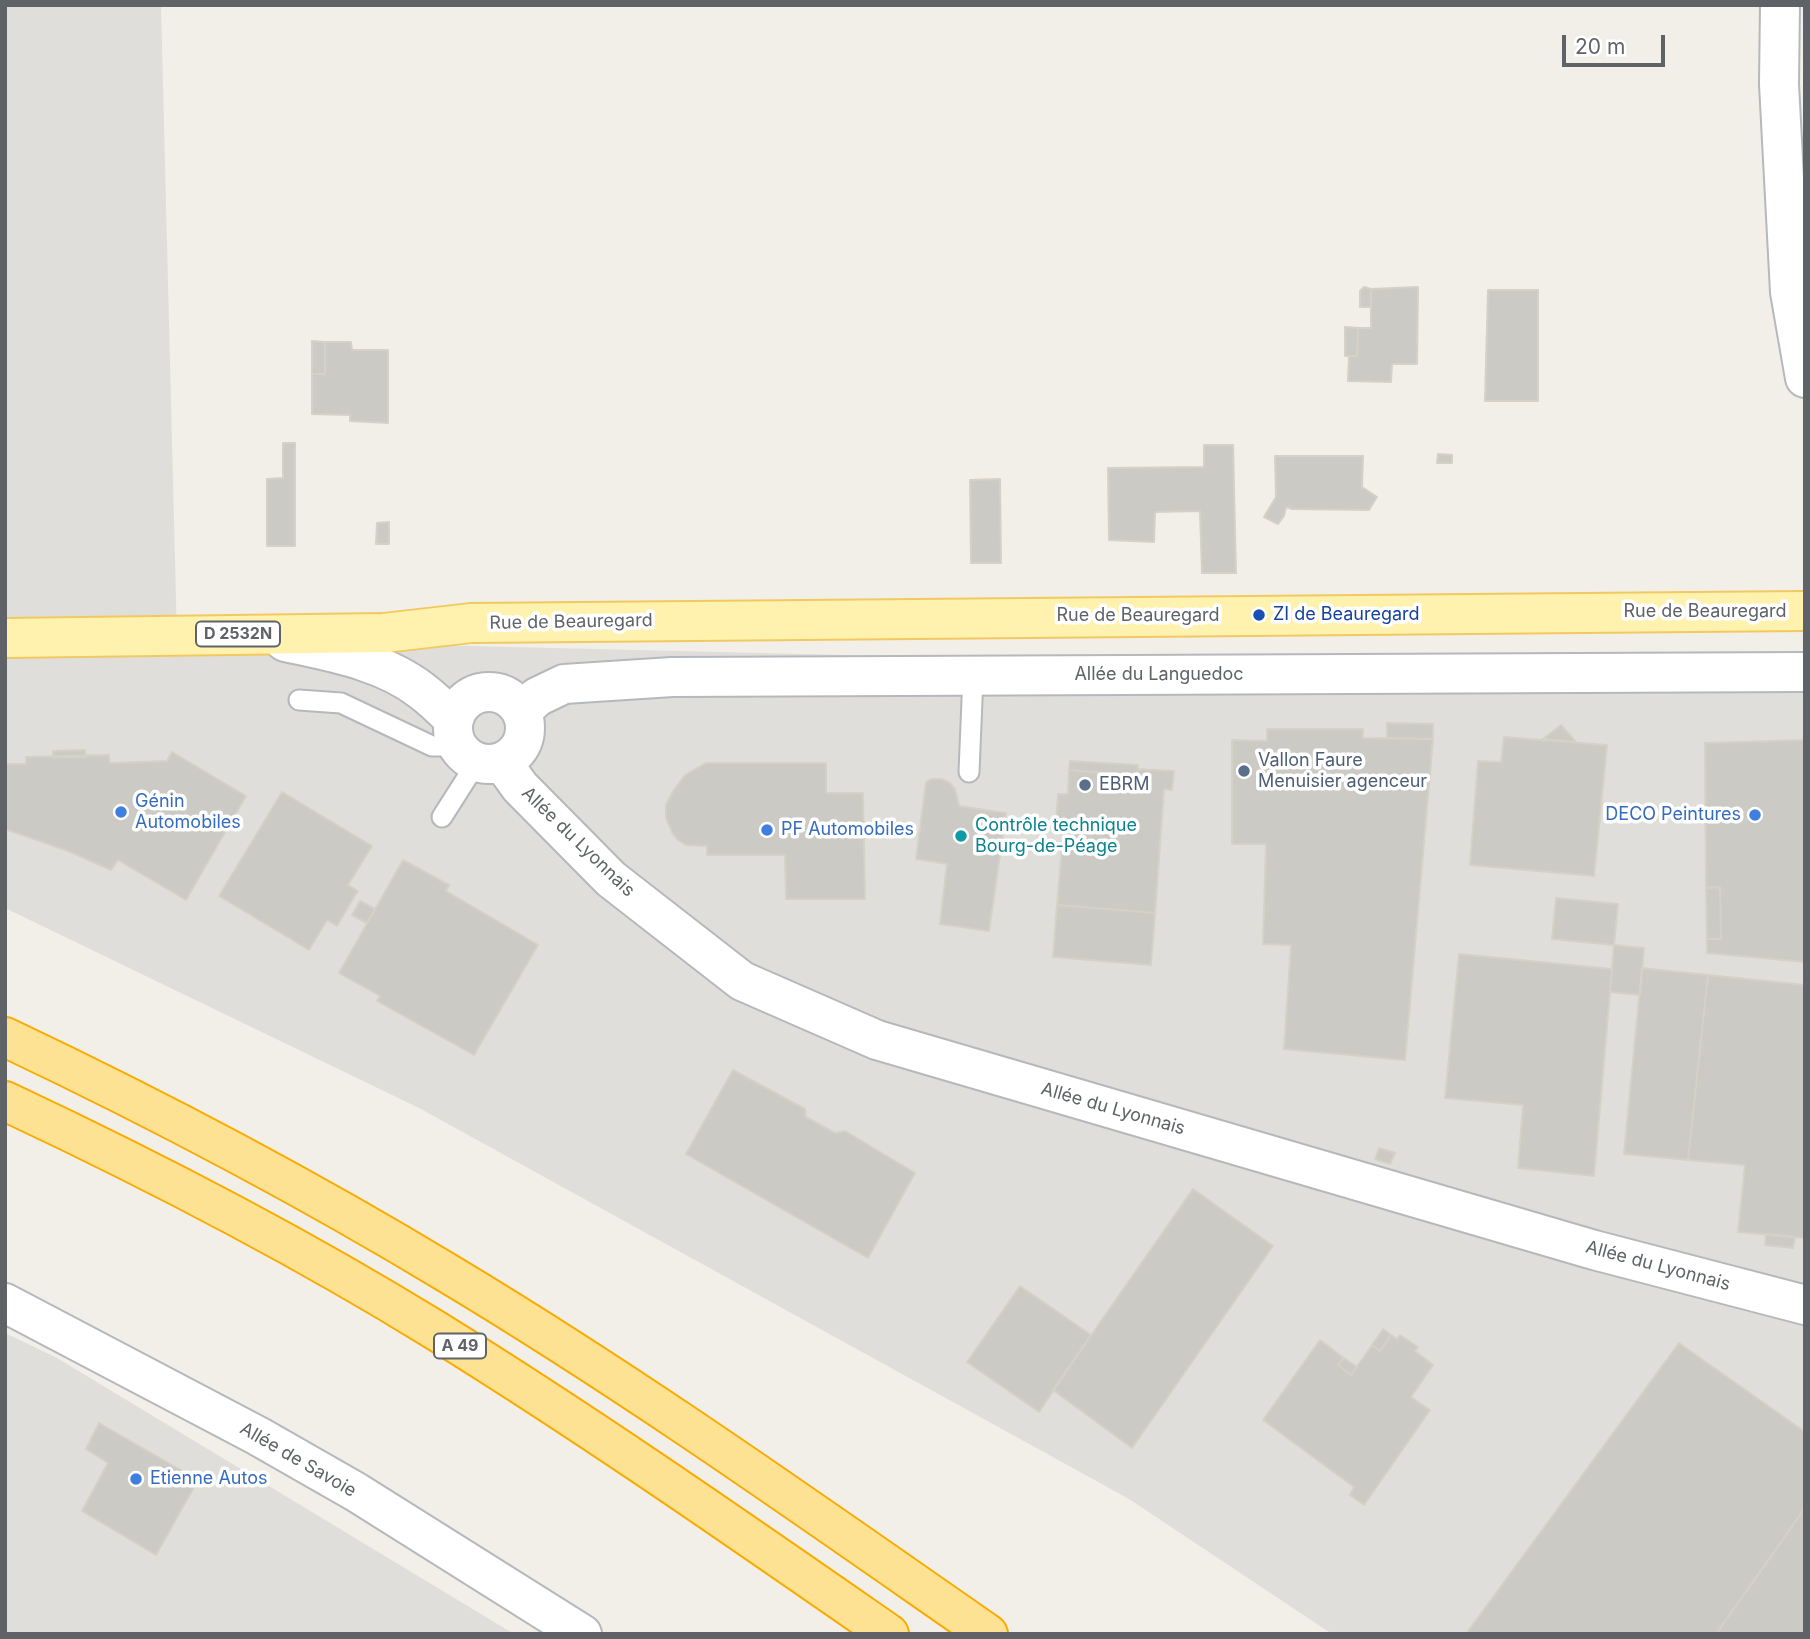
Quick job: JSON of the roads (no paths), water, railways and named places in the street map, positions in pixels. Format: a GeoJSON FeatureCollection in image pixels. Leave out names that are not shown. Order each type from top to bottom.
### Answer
{"type":"FeatureCollection","features":[{"type":"Feature","properties":{"kind":"highway"},"geometry":{"type":"LineString","coordinates":[[5,1037],[107,1085],[221,1144],[452,1275],[706,1439],[988,1634]]}},
{"type":"Feature","properties":{"kind":"highway","name":"A 49"},"geometry":{"type":"LineString","coordinates":[[5,1101],[201,1197],[316,1259],[435,1330],[677,1488],[889,1634]]}},
{"type":"Feature","properties":{"kind":"main road","name":"Rue de Beauregard"},"geometry":{"type":"LineString","coordinates":[[5,638],[384,633],[471,623],[1805,611]]}},
{"type":"Feature","properties":{"kind":"main road","name":"Rue de Beauregard"},"geometry":{"type":"LineString","coordinates":[[5,615],[381,613],[471,623]]}},
{"type":"Feature","properties":{"kind":"street"},"geometry":{"type":"LineString","coordinates":[[1780,5],[1779,84],[1793,138],[1790,292],[1805,378]]}},
{"type":"Feature","properties":{"kind":"street","name":"Allée du Lyonnais"},"geometry":{"type":"LineString","coordinates":[[249,634],[336,653],[379,667],[421,689],[473,748],[520,787],[611,879],[742,981],[877,1040],[1594,1250],[1805,1305]]}},
{"type":"Feature","properties":{"kind":"street","name":"Allée du Languedoc"},"geometry":{"type":"LineString","coordinates":[[522,711],[537,697],[564,684],[672,677],[1805,672]]}},
{"type":"Feature","properties":{"kind":"street"},"geometry":{"type":"LineString","coordinates":[[493,692],[510,698],[522,711],[526,731],[518,750],[473,748],[461,705],[476,694],[493,692]]}},
{"type":"Feature","properties":{"kind":"street","name":"Allée de Savoie"},"geometry":{"type":"LineString","coordinates":[[5,1303],[258,1436],[356,1492],[582,1634]]}},
{"type":"Feature","properties":{"kind":"lane"},"geometry":{"type":"LineString","coordinates":[[969,772],[973,676]]}},
{"type":"Feature","properties":{"kind":"lane"},"geometry":{"type":"LineString","coordinates":[[299,700],[341,704],[432,746],[473,748],[442,817]]}},
{"type":"Feature","properties":{"kind":"place","name":"ZI de Beauregard"},"geometry":{"type":"Point","coordinates":[1259,615]}},
{"type":"Feature","properties":{"kind":"place","name":"Vallon Faure Menuisier agenceur"},"geometry":{"type":"Point","coordinates":[1244,771]}},
{"type":"Feature","properties":{"kind":"place","name":"EBRM"},"geometry":{"type":"Point","coordinates":[1085,785]}},
{"type":"Feature","properties":{"kind":"place","name":"Génin Automobiles"},"geometry":{"type":"Point","coordinates":[121,812]}},
{"type":"Feature","properties":{"kind":"place","name":"DECO Peintures"},"geometry":{"type":"Point","coordinates":[1755,815]}},
{"type":"Feature","properties":{"kind":"place","name":"PF Automobiles"},"geometry":{"type":"Point","coordinates":[767,830]}},
{"type":"Feature","properties":{"kind":"place","name":"Contrôle technique Bourg-de-Péage"},"geometry":{"type":"Point","coordinates":[961,836]}},
{"type":"Feature","properties":{"kind":"place","name":"Etienne Autos"},"geometry":{"type":"Point","coordinates":[136,1479]}}]}
